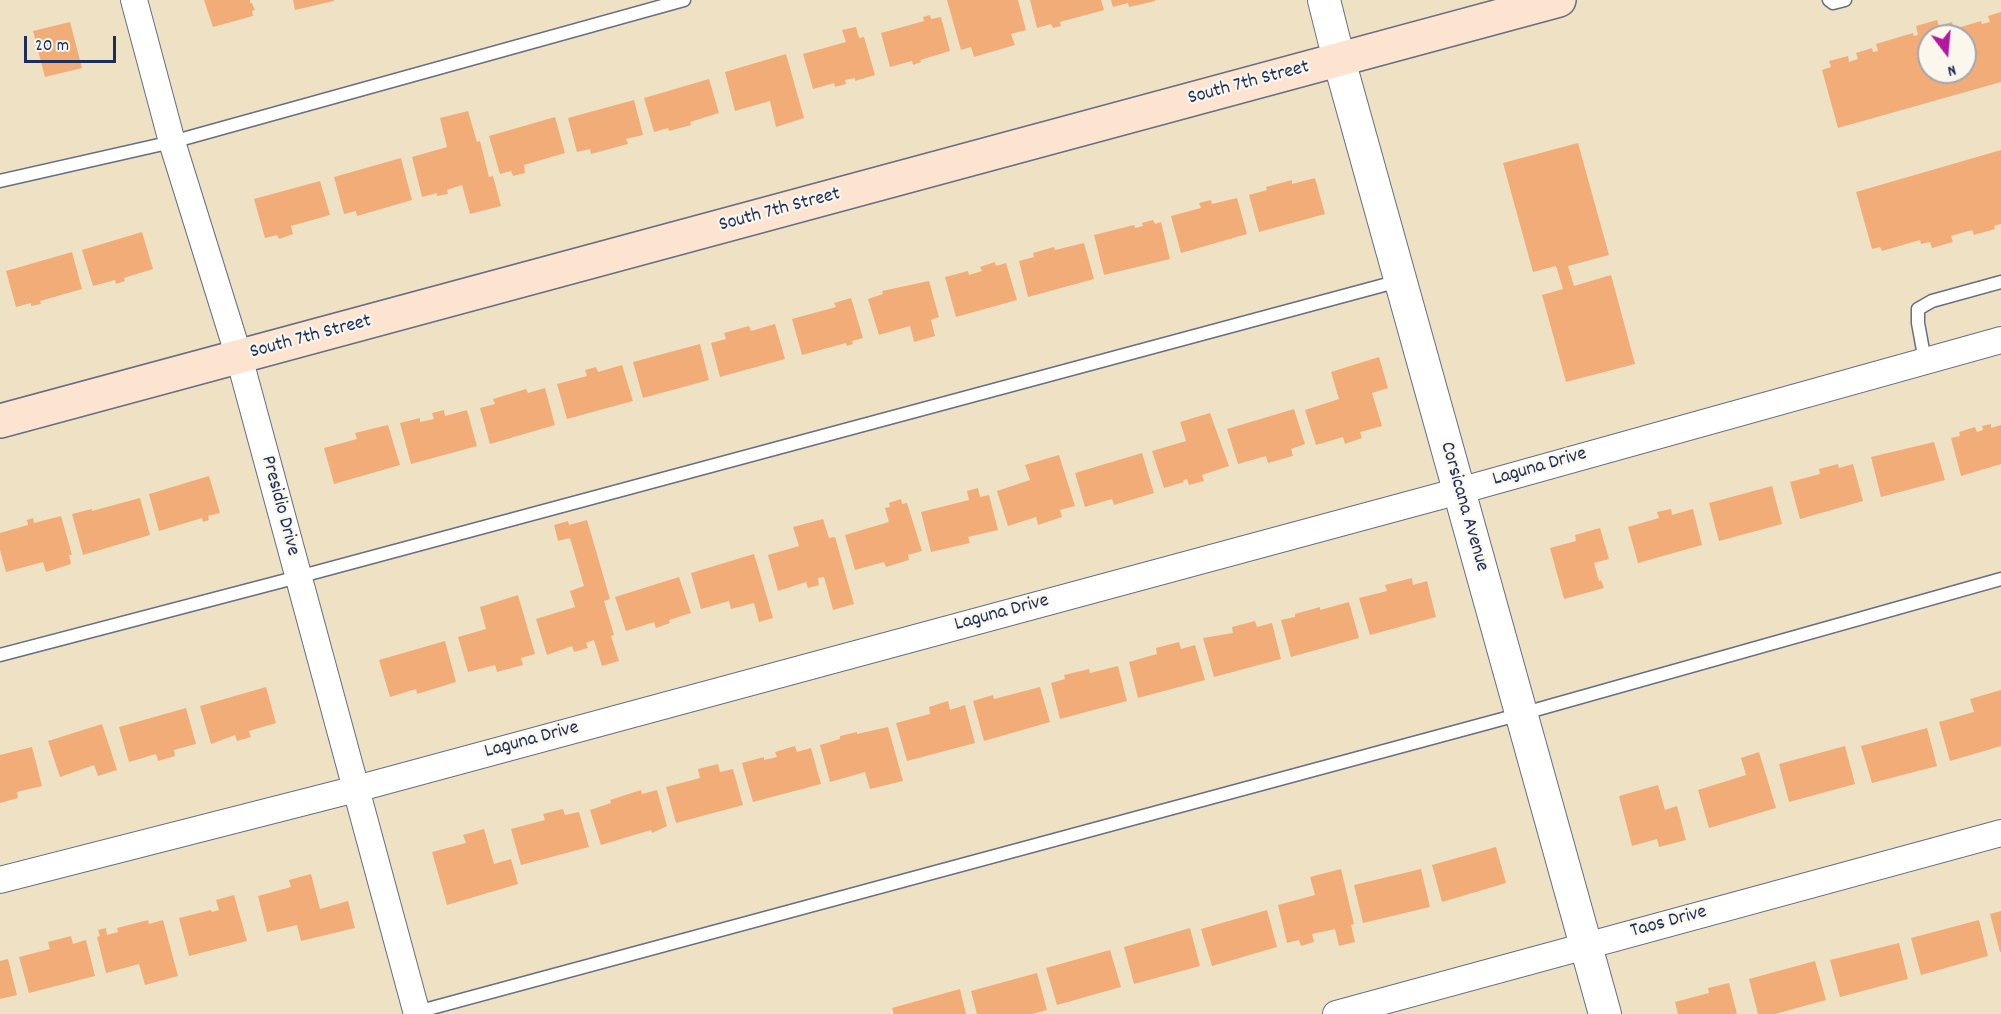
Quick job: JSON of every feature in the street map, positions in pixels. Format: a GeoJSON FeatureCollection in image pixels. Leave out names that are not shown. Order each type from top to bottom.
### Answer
{"type":"FeatureCollection","features":[{"type":"Feature","properties":{"kind":"main road","name":"South 7th Street"},"geometry":{"type":"LineString","coordinates":[[0,421],[1559,0]]}},
{"type":"Feature","properties":{"kind":"street","name":"Presidio Drive"},"geometry":{"type":"LineString","coordinates":[[134,0],[172,142],[239,357],[414,1013]]}},
{"type":"Feature","properties":{"kind":"street","name":"Corsicana Avenue"},"geometry":{"type":"LineString","coordinates":[[1324,0],[1605,1014]]}},
{"type":"Feature","properties":{"kind":"street","name":"Laguna Drive"},"geometry":{"type":"LineString","coordinates":[[0,880],[356,789],[1459,491],[2001,340]]}},
{"type":"Feature","properties":{"kind":"street","name":"Taos Drive"},"geometry":{"type":"LineString","coordinates":[[1336,1014],[2001,833]]}},
{"type":"Feature","properties":{"kind":"lane"},"geometry":{"type":"LineString","coordinates":[[0,181],[172,142],[684,0]]}},
{"type":"Feature","properties":{"kind":"lane"},"geometry":{"type":"LineString","coordinates":[[1829,0],[1833,3],[1845,0]]}},
{"type":"Feature","properties":{"kind":"lane"},"geometry":{"type":"LineString","coordinates":[[0,656],[1400,280]]}},
{"type":"Feature","properties":{"kind":"lane"},"geometry":{"type":"LineString","coordinates":[[1925,361],[1917,309],[1932,301],[2001,282]]}},
{"type":"Feature","properties":{"kind":"lane"},"geometry":{"type":"LineString","coordinates":[[414,1013],[1521,714],[2001,579]]}},
{"type":"Feature","properties":{"kind":"building"},"geometry":{"type":"Polygon","coordinates":[[[204,0],[250,0],[255,10],[252,11],[253,16],[213,27],[204,0]]]}},
{"type":"Feature","properties":{"kind":"building"},"geometry":{"type":"Polygon","coordinates":[[[293,0],[334,0],[334,1],[295,10],[293,0]]]}},
{"type":"Feature","properties":{"kind":"building"},"geometry":{"type":"Polygon","coordinates":[[[947,0],[1018,0],[1026,30],[1011,34],[1015,45],[974,57],[971,47],[961,50],[947,0]]]}},
{"type":"Feature","properties":{"kind":"building"},"geometry":{"type":"Polygon","coordinates":[[[1030,0],[1101,0],[1104,10],[1060,22],[1061,26],[1053,28],[1051,24],[1037,28],[1030,0]]]}},
{"type":"Feature","properties":{"kind":"building"},"geometry":{"type":"Polygon","coordinates":[[[1111,0],[1155,1],[1129,7],[1128,3],[1113,7],[1111,0]]]}},
{"type":"Feature","properties":{"kind":"building"},"geometry":{"type":"Polygon","coordinates":[[[2001,12],[2001,82],[1838,128],[1822,70],[1831,67],[1829,61],[1848,56],[1849,62],[1858,59],[1856,53],[1872,48],[1873,52],[1878,51],[1876,44],[1913,33],[1914,36],[1917,35],[1917,84],[1977,84],[1977,24],[1971,24],[1981,21],[1982,24],[1990,22],[1988,16],[2001,12]]]}},
{"type":"Feature","properties":{"kind":"building"},"geometry":{"type":"Polygon","coordinates":[[[930,15],[931,19],[941,17],[950,51],[920,60],[921,62],[913,65],[912,61],[890,67],[881,33],[924,21],[923,17],[930,15]]]}},
{"type":"Feature","properties":{"kind":"building"},"geometry":{"type":"Polygon","coordinates":[[[1937,20],[1938,24],[1923,24],[1937,20]]]}},
{"type":"Feature","properties":{"kind":"building"},"geometry":{"type":"Polygon","coordinates":[[[70,22],[82,68],[45,77],[33,31],[70,22]]]}},
{"type":"Feature","properties":{"kind":"building"},"geometry":{"type":"Polygon","coordinates":[[[856,27],[859,38],[864,37],[875,75],[855,81],[855,78],[845,80],[846,84],[835,87],[834,83],[813,89],[803,54],[846,42],[842,30],[856,27]]]}},
{"type":"Feature","properties":{"kind":"building"},"geometry":{"type":"Polygon","coordinates":[[[786,54],[804,118],[776,127],[770,101],[735,111],[725,72],[786,54]]]}},
{"type":"Feature","properties":{"kind":"building"},"geometry":{"type":"Polygon","coordinates":[[[709,79],[719,113],[690,122],[691,125],[669,131],[668,128],[654,132],[644,98],[709,79]]]}},
{"type":"Feature","properties":{"kind":"building"},"geometry":{"type":"Polygon","coordinates":[[[634,100],[643,135],[626,139],[628,144],[591,154],[590,149],[577,152],[568,118],[634,100]]]}},
{"type":"Feature","properties":{"kind":"building"},"geometry":{"type":"Polygon","coordinates":[[[468,111],[477,142],[480,141],[489,177],[493,176],[501,206],[470,214],[462,185],[447,190],[448,194],[437,196],[437,193],[422,197],[412,157],[447,147],[440,118],[468,111]]]}},
{"type":"Feature","properties":{"kind":"building"},"geometry":{"type":"Polygon","coordinates":[[[555,117],[565,153],[524,165],[525,173],[513,176],[511,171],[500,174],[489,136],[555,117]]]}},
{"type":"Feature","properties":{"kind":"building"},"geometry":{"type":"Polygon","coordinates":[[[1578,143],[1609,255],[1568,266],[1574,286],[1611,275],[1635,364],[1566,382],[1542,295],[1563,289],[1556,266],[1533,272],[1503,163],[1578,143]]]}},
{"type":"Feature","properties":{"kind":"building"},"geometry":{"type":"Polygon","coordinates":[[[2001,150],[2001,224],[1994,226],[1995,229],[1974,235],[1972,230],[1951,236],[1953,242],[1932,248],[1930,242],[1921,244],[1920,240],[1882,251],[1880,247],[1872,249],[1856,192],[2001,150]]]}},
{"type":"Feature","properties":{"kind":"building"},"geometry":{"type":"Polygon","coordinates":[[[401,158],[412,200],[357,216],[356,211],[344,214],[334,177],[401,158]]]}},
{"type":"Feature","properties":{"kind":"building"},"geometry":{"type":"Polygon","coordinates":[[[1315,178],[1325,214],[1259,232],[1249,195],[1267,190],[1266,187],[1292,180],[1292,184],[1315,178]]]}},
{"type":"Feature","properties":{"kind":"building"},"geometry":{"type":"Polygon","coordinates":[[[320,181],[330,215],[291,226],[293,234],[279,239],[277,235],[265,238],[254,199],[320,181]]]}},
{"type":"Feature","properties":{"kind":"building"},"geometry":{"type":"Polygon","coordinates":[[[1237,198],[1247,234],[1181,253],[1171,216],[1201,208],[1199,203],[1211,200],[1212,204],[1237,198]]]}},
{"type":"Feature","properties":{"kind":"building"},"geometry":{"type":"Polygon","coordinates":[[[1153,220],[1155,224],[1161,222],[1170,259],[1104,275],[1094,235],[1134,225],[1135,228],[1143,226],[1142,223],[1153,220]]]}},
{"type":"Feature","properties":{"kind":"building"},"geometry":{"type":"Polygon","coordinates":[[[142,232],[153,269],[124,278],[125,281],[116,284],[115,280],[93,286],[82,250],[142,232]]]}},
{"type":"Feature","properties":{"kind":"building"},"geometry":{"type":"Polygon","coordinates":[[[1084,243],[1094,279],[1028,297],[1019,261],[1034,257],[1033,253],[1054,247],[1055,250],[1084,243]]]}},
{"type":"Feature","properties":{"kind":"building"},"geometry":{"type":"Polygon","coordinates":[[[72,252],[82,289],[40,301],[41,304],[31,306],[31,303],[16,307],[6,271],[72,252]]]}},
{"type":"Feature","properties":{"kind":"building"},"geometry":{"type":"Polygon","coordinates":[[[995,262],[996,266],[1006,263],[1017,300],[956,317],[945,277],[968,271],[969,275],[982,271],[980,267],[995,262]]]}},
{"type":"Feature","properties":{"kind":"building"},"geometry":{"type":"Polygon","coordinates":[[[929,281],[939,317],[931,320],[935,336],[914,342],[910,326],[879,335],[868,299],[883,294],[882,291],[929,281]]]}},
{"type":"Feature","properties":{"kind":"building"},"geometry":{"type":"Polygon","coordinates":[[[851,298],[863,338],[852,341],[853,344],[847,346],[846,343],[802,355],[792,319],[836,307],[834,303],[851,298]]]}},
{"type":"Feature","properties":{"kind":"building"},"geometry":{"type":"Polygon","coordinates":[[[775,324],[785,359],[720,377],[711,343],[726,339],[724,333],[749,326],[751,331],[775,324]]]}},
{"type":"Feature","properties":{"kind":"building"},"geometry":{"type":"Polygon","coordinates":[[[700,344],[709,380],[643,398],[633,362],[700,344]]]}},
{"type":"Feature","properties":{"kind":"building"},"geometry":{"type":"Polygon","coordinates":[[[1379,357],[1388,388],[1372,393],[1382,426],[1360,432],[1362,438],[1345,444],[1343,437],[1316,445],[1305,410],[1339,399],[1331,372],[1379,357]]]}},
{"type":"Feature","properties":{"kind":"building"},"geometry":{"type":"Polygon","coordinates":[[[622,365],[633,401],[567,419],[557,384],[587,376],[585,370],[596,367],[598,372],[622,365]]]}},
{"type":"Feature","properties":{"kind":"building"},"geometry":{"type":"Polygon","coordinates":[[[545,388],[555,425],[490,444],[480,408],[495,404],[493,399],[526,389],[528,393],[545,388]]]}},
{"type":"Feature","properties":{"kind":"building"},"geometry":{"type":"Polygon","coordinates":[[[1294,409],[1305,444],[1291,449],[1293,456],[1268,463],[1266,456],[1238,464],[1227,429],[1294,409]]]}},
{"type":"Feature","properties":{"kind":"building"},"geometry":{"type":"Polygon","coordinates":[[[444,410],[445,416],[467,410],[477,446],[411,464],[400,423],[420,418],[420,422],[434,419],[432,413],[444,410]]]}},
{"type":"Feature","properties":{"kind":"building"},"geometry":{"type":"Polygon","coordinates":[[[1210,413],[1229,466],[1202,475],[1204,481],[1189,485],[1187,479],[1164,488],[1152,451],[1186,441],[1180,422],[1210,413]]]}},
{"type":"Feature","properties":{"kind":"building"},"geometry":{"type":"Polygon","coordinates":[[[1991,424],[1991,428],[2001,425],[2001,464],[1961,476],[1951,438],[1960,436],[1959,432],[1975,427],[1977,432],[1983,430],[1982,426],[1991,424]]]}},
{"type":"Feature","properties":{"kind":"building"},"geometry":{"type":"Polygon","coordinates":[[[388,425],[400,465],[334,484],[324,448],[357,439],[355,433],[388,425]]]}},
{"type":"Feature","properties":{"kind":"building"},"geometry":{"type":"Polygon","coordinates":[[[1934,442],[1945,480],[1881,497],[1871,457],[1934,442]]]}},
{"type":"Feature","properties":{"kind":"building"},"geometry":{"type":"Polygon","coordinates":[[[1142,453],[1154,493],[1114,505],[1112,499],[1085,507],[1075,473],[1142,453]]]}},
{"type":"Feature","properties":{"kind":"building"},"geometry":{"type":"Polygon","coordinates":[[[1059,455],[1075,506],[1060,510],[1062,517],[1038,525],[1036,517],[1008,526],[997,491],[1030,480],[1025,465],[1059,455]]]}},
{"type":"Feature","properties":{"kind":"building"},"geometry":{"type":"Polygon","coordinates":[[[1838,464],[1839,468],[1853,464],[1863,501],[1800,519],[1790,482],[1820,474],[1819,469],[1838,464]]]}},
{"type":"Feature","properties":{"kind":"building"},"geometry":{"type":"Polygon","coordinates":[[[209,476],[220,513],[208,516],[209,520],[203,522],[202,518],[159,531],[149,494],[209,476]]]}},
{"type":"Feature","properties":{"kind":"building"},"geometry":{"type":"Polygon","coordinates":[[[1772,486],[1782,524],[1719,541],[1709,503],[1772,486]]]}},
{"type":"Feature","properties":{"kind":"building"},"geometry":{"type":"Polygon","coordinates":[[[978,488],[980,497],[989,495],[998,530],[968,537],[970,543],[931,552],[921,512],[969,500],[967,491],[978,488]]]}},
{"type":"Feature","properties":{"kind":"building"},"geometry":{"type":"Polygon","coordinates":[[[140,498],[150,535],[83,555],[72,514],[140,498]]]}},
{"type":"Feature","properties":{"kind":"building"},"geometry":{"type":"Polygon","coordinates":[[[901,499],[902,504],[907,503],[922,551],[908,555],[909,560],[886,567],[884,562],[855,570],[845,535],[889,522],[885,508],[890,507],[889,503],[901,499]]]}},
{"type":"Feature","properties":{"kind":"building"},"geometry":{"type":"Polygon","coordinates":[[[1671,509],[1672,515],[1693,509],[1702,545],[1638,563],[1628,527],[1659,518],[1657,512],[1671,509]]]}},
{"type":"Feature","properties":{"kind":"building"},"geometry":{"type":"Polygon","coordinates":[[[61,516],[72,555],[69,555],[71,564],[46,572],[43,562],[6,572],[0,550],[0,533],[28,525],[27,520],[33,518],[34,523],[61,516]]]}},
{"type":"Feature","properties":{"kind":"building"},"geometry":{"type":"Polygon","coordinates":[[[823,519],[829,538],[835,537],[854,604],[833,610],[824,577],[818,578],[819,585],[808,588],[806,582],[778,591],[768,555],[799,546],[793,527],[823,519]]]}},
{"type":"Feature","properties":{"kind":"building"},"geometry":{"type":"Polygon","coordinates":[[[587,520],[610,599],[604,601],[619,661],[602,666],[594,640],[586,643],[588,648],[574,652],[572,646],[547,655],[536,619],[575,607],[570,591],[584,586],[570,538],[558,541],[554,525],[568,521],[569,525],[587,520]]]}},
{"type":"Feature","properties":{"kind":"building"},"geometry":{"type":"Polygon","coordinates":[[[1600,528],[1609,559],[1594,563],[1599,581],[1601,580],[1604,588],[1564,599],[1550,548],[1576,541],[1575,535],[1600,528]]]}},
{"type":"Feature","properties":{"kind":"building"},"geometry":{"type":"Polygon","coordinates":[[[754,554],[773,618],[759,622],[754,603],[731,609],[729,601],[701,609],[691,573],[754,554]]]}},
{"type":"Feature","properties":{"kind":"building"},"geometry":{"type":"Polygon","coordinates":[[[679,577],[691,613],[669,620],[670,623],[656,628],[654,622],[626,631],[615,597],[679,577]]]}},
{"type":"Feature","properties":{"kind":"building"},"geometry":{"type":"Polygon","coordinates":[[[1412,578],[1413,585],[1427,581],[1436,617],[1370,635],[1359,598],[1387,591],[1385,585],[1412,578]]]}},
{"type":"Feature","properties":{"kind":"building"},"geometry":{"type":"Polygon","coordinates":[[[518,595],[535,654],[521,658],[523,665],[497,672],[495,665],[468,672],[458,637],[486,629],[480,607],[518,595]]]}},
{"type":"Feature","properties":{"kind":"building"},"geometry":{"type":"Polygon","coordinates":[[[1349,602],[1359,638],[1291,657],[1281,620],[1320,607],[1320,610],[1349,602]]]}},
{"type":"Feature","properties":{"kind":"building"},"geometry":{"type":"Polygon","coordinates":[[[1255,621],[1257,627],[1272,623],[1281,659],[1214,677],[1203,638],[1233,633],[1232,627],[1255,621]]]}},
{"type":"Feature","properties":{"kind":"building"},"geometry":{"type":"Polygon","coordinates":[[[445,641],[456,682],[417,694],[416,689],[390,697],[379,660],[445,641]]]}},
{"type":"Feature","properties":{"kind":"building"},"geometry":{"type":"Polygon","coordinates":[[[1179,642],[1181,649],[1195,645],[1205,680],[1138,698],[1129,662],[1157,654],[1156,648],[1179,642]]]}},
{"type":"Feature","properties":{"kind":"building"},"geometry":{"type":"Polygon","coordinates":[[[1118,666],[1127,701],[1060,719],[1051,683],[1065,679],[1064,675],[1089,669],[1090,673],[1118,666]]]}},
{"type":"Feature","properties":{"kind":"building"},"geometry":{"type":"Polygon","coordinates":[[[266,687],[276,723],[249,731],[251,737],[237,741],[235,735],[211,744],[200,706],[266,687]]]}},
{"type":"Feature","properties":{"kind":"building"},"geometry":{"type":"Polygon","coordinates":[[[1040,687],[1050,722],[984,741],[973,701],[993,695],[994,699],[1040,687]]]}},
{"type":"Feature","properties":{"kind":"building"},"geometry":{"type":"Polygon","coordinates":[[[2001,690],[2001,746],[1950,761],[1939,722],[1974,712],[1970,699],[2001,690]]]}},
{"type":"Feature","properties":{"kind":"building"},"geometry":{"type":"Polygon","coordinates":[[[948,701],[950,710],[965,705],[975,743],[907,761],[896,723],[930,714],[929,707],[948,701]]]}},
{"type":"Feature","properties":{"kind":"building"},"geometry":{"type":"Polygon","coordinates":[[[186,708],[196,744],[174,750],[175,756],[158,761],[156,754],[129,762],[119,727],[186,708]]]}},
{"type":"Feature","properties":{"kind":"building"},"geometry":{"type":"Polygon","coordinates":[[[102,724],[117,770],[98,776],[94,765],[60,777],[48,741],[102,724]]]}},
{"type":"Feature","properties":{"kind":"building"},"geometry":{"type":"Polygon","coordinates":[[[888,727],[903,781],[870,789],[865,772],[830,782],[820,745],[840,739],[840,736],[888,727]]]}},
{"type":"Feature","properties":{"kind":"building"},"geometry":{"type":"Polygon","coordinates":[[[1927,728],[1937,766],[1872,783],[1861,746],[1927,728]]]}},
{"type":"Feature","properties":{"kind":"building"},"geometry":{"type":"Polygon","coordinates":[[[795,746],[797,752],[811,748],[821,784],[753,802],[742,763],[764,757],[764,760],[777,757],[775,752],[795,746]]]}},
{"type":"Feature","properties":{"kind":"building"},"geometry":{"type":"Polygon","coordinates":[[[1845,746],[1855,784],[1789,802],[1779,764],[1845,746]]]}},
{"type":"Feature","properties":{"kind":"building"},"geometry":{"type":"Polygon","coordinates":[[[32,747],[42,786],[17,792],[18,798],[0,803],[0,755],[32,747]]]}},
{"type":"Feature","properties":{"kind":"building"},"geometry":{"type":"Polygon","coordinates":[[[1759,752],[1776,808],[1709,828],[1698,790],[1746,775],[1741,758],[1759,752]]]}},
{"type":"Feature","properties":{"kind":"building"},"geometry":{"type":"Polygon","coordinates":[[[718,764],[720,772],[733,769],[743,805],[676,823],[666,787],[700,778],[698,769],[718,764]]]}},
{"type":"Feature","properties":{"kind":"building"},"geometry":{"type":"Polygon","coordinates":[[[1658,785],[1665,810],[1677,806],[1686,840],[1659,847],[1657,839],[1632,846],[1619,796],[1658,785]]]}},
{"type":"Feature","properties":{"kind":"building"},"geometry":{"type":"Polygon","coordinates":[[[641,790],[642,794],[657,790],[667,826],[652,833],[651,830],[601,845],[590,810],[611,803],[610,800],[641,790]]]}},
{"type":"Feature","properties":{"kind":"building"},"geometry":{"type":"Polygon","coordinates":[[[563,809],[565,815],[579,812],[589,847],[521,865],[511,829],[545,820],[543,814],[563,809]]]}},
{"type":"Feature","properties":{"kind":"building"},"geometry":{"type":"Polygon","coordinates":[[[484,829],[494,864],[511,859],[518,884],[447,905],[432,852],[466,843],[463,835],[484,829]]]}},
{"type":"Feature","properties":{"kind":"building"},"geometry":{"type":"Polygon","coordinates":[[[1496,847],[1506,883],[1442,902],[1432,865],[1496,847]]]}},
{"type":"Feature","properties":{"kind":"building"},"geometry":{"type":"Polygon","coordinates":[[[1341,869],[1354,924],[1351,925],[1355,942],[1339,946],[1335,929],[1312,934],[1314,942],[1301,946],[1299,940],[1287,943],[1278,905],[1315,895],[1310,877],[1341,869]]]}},
{"type":"Feature","properties":{"kind":"building"},"geometry":{"type":"Polygon","coordinates":[[[1421,869],[1430,907],[1363,923],[1354,885],[1421,869]]]}},
{"type":"Feature","properties":{"kind":"building"},"geometry":{"type":"Polygon","coordinates":[[[311,874],[320,909],[348,901],[355,928],[301,941],[297,925],[267,932],[258,896],[291,887],[289,880],[311,874]]]}},
{"type":"Feature","properties":{"kind":"building"},"geometry":{"type":"Polygon","coordinates":[[[234,895],[247,941],[189,956],[179,918],[219,910],[216,900],[234,895]]]}},
{"type":"Feature","properties":{"kind":"building"},"geometry":{"type":"Polygon","coordinates":[[[1267,910],[1277,947],[1212,966],[1201,929],[1267,910]]]}},
{"type":"Feature","properties":{"kind":"building"},"geometry":{"type":"Polygon","coordinates":[[[2001,911],[2001,952],[2000,952],[1990,914],[2001,911]]]}},
{"type":"Feature","properties":{"kind":"building"},"geometry":{"type":"Polygon","coordinates":[[[148,920],[149,924],[163,920],[178,976],[145,985],[139,964],[106,973],[97,937],[100,936],[98,930],[106,928],[107,935],[118,932],[117,928],[148,920]]]}},
{"type":"Feature","properties":{"kind":"building"},"geometry":{"type":"Polygon","coordinates":[[[1979,920],[1988,956],[1921,975],[1911,938],[1979,920]]]}},
{"type":"Feature","properties":{"kind":"building"},"geometry":{"type":"Polygon","coordinates":[[[1190,928],[1200,966],[1134,984],[1124,947],[1190,928]]]}},
{"type":"Feature","properties":{"kind":"building"},"geometry":{"type":"Polygon","coordinates":[[[71,936],[73,944],[86,940],[95,976],[29,993],[19,957],[50,949],[48,942],[71,936]]]}},
{"type":"Feature","properties":{"kind":"building"},"geometry":{"type":"Polygon","coordinates":[[[1899,943],[1908,979],[1840,997],[1830,960],[1899,943]]]}},
{"type":"Feature","properties":{"kind":"building"},"geometry":{"type":"Polygon","coordinates":[[[1110,950],[1121,987],[1057,1005],[1046,968],[1110,950]]]}},
{"type":"Feature","properties":{"kind":"building"},"geometry":{"type":"Polygon","coordinates":[[[8,959],[17,995],[0,999],[0,961],[8,959]]]}},
{"type":"Feature","properties":{"kind":"building"},"geometry":{"type":"Polygon","coordinates":[[[1815,961],[1826,1000],[1775,1014],[1758,1014],[1749,979],[1815,961]]]}},
{"type":"Feature","properties":{"kind":"building"},"geometry":{"type":"Polygon","coordinates":[[[1037,973],[1047,1010],[1032,1014],[977,1014],[971,991],[1037,973]]]}},
{"type":"Feature","properties":{"kind":"building"},"geometry":{"type":"Polygon","coordinates":[[[1729,983],[1737,1014],[1678,1014],[1675,1002],[1709,993],[1708,988],[1729,983]]]}},
{"type":"Feature","properties":{"kind":"building"},"geometry":{"type":"Polygon","coordinates":[[[960,989],[966,1014],[894,1014],[892,1008],[960,989]]]}}]}
